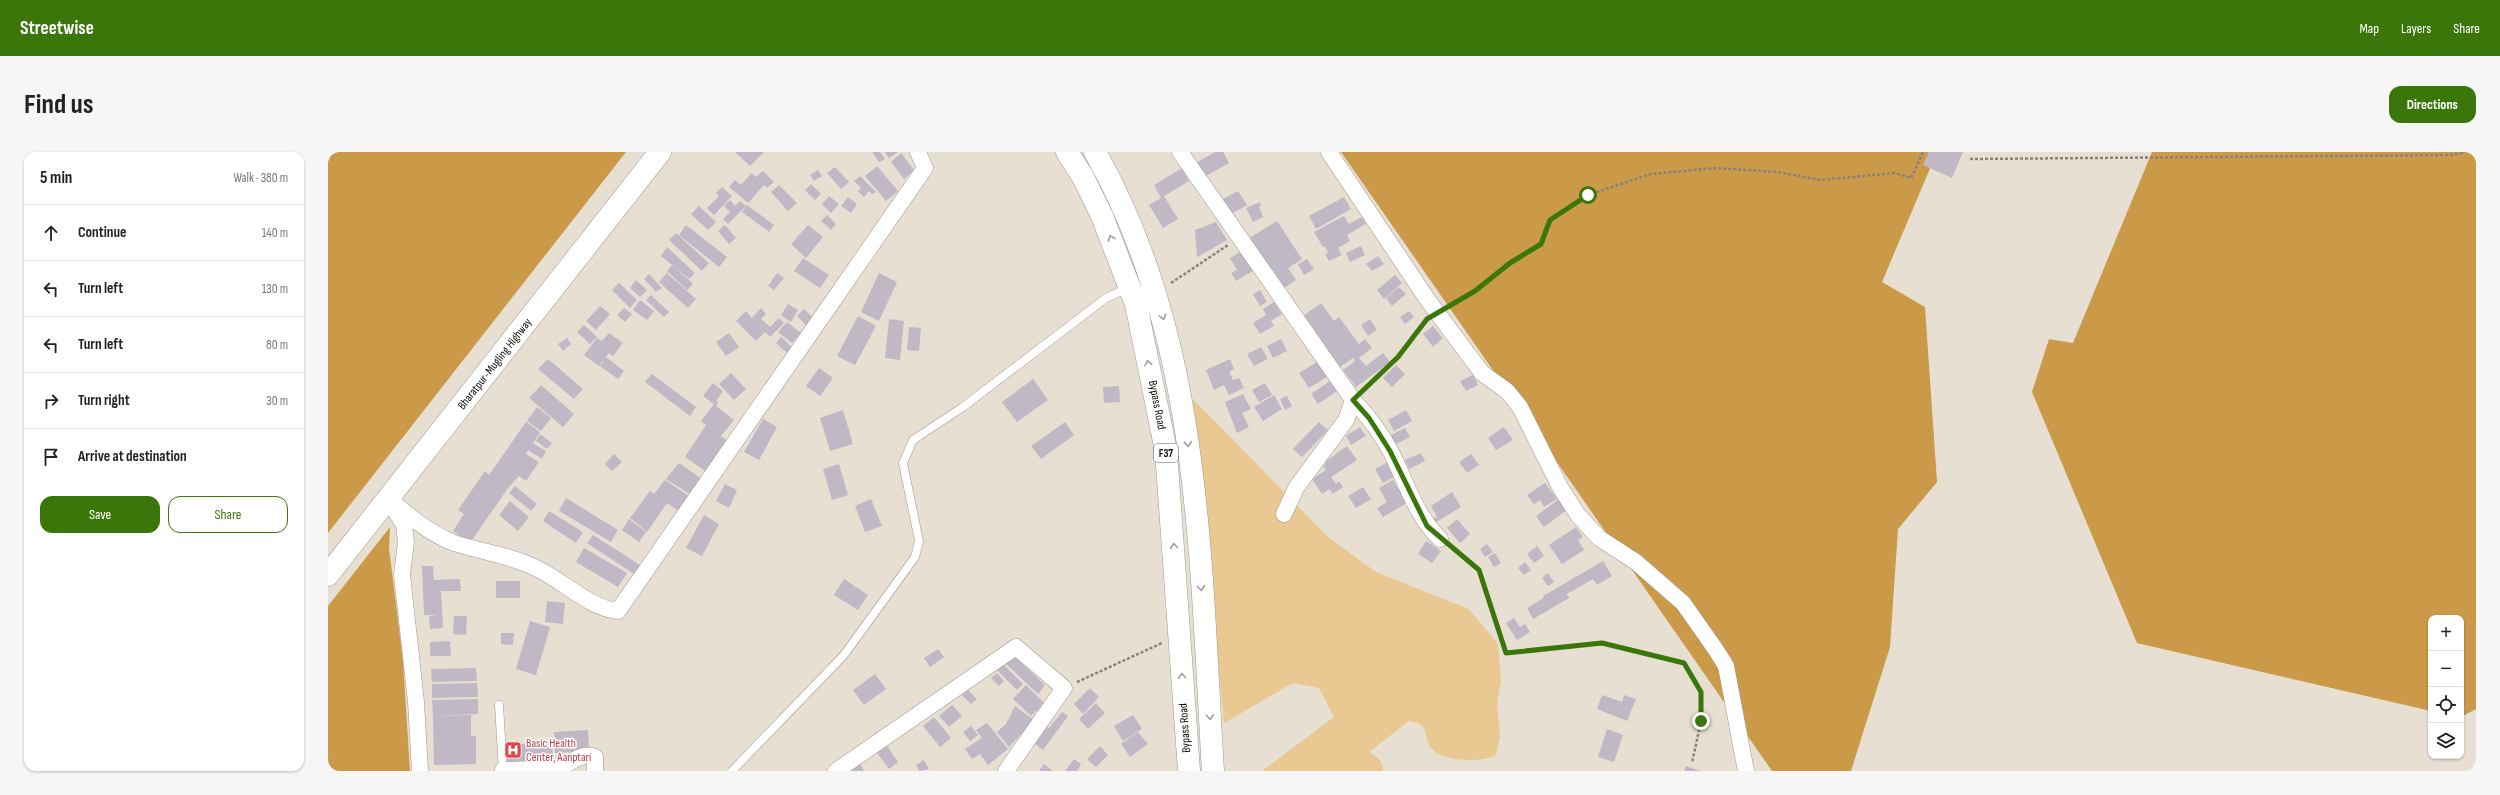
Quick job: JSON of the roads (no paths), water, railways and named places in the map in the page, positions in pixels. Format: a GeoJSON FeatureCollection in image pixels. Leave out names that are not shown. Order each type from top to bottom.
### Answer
{"type":"FeatureCollection","features":[{"type":"Feature","properties":{"kind":"main road","name":"Bharatpur-Mugling Highway"},"geometry":{"type":"LineString","coordinates":[[328,575],[389,500],[660,152]]}},
{"type":"Feature","properties":{"kind":"main road","name":"Bypass Road"},"geometry":{"type":"LineString","coordinates":[[1067,152],[1102,216],[1133,295],[1166,451],[1188,771]]}},
{"type":"Feature","properties":{"kind":"main road","name":"Bypass Road"},"geometry":{"type":"LineString","coordinates":[[1095,152],[1116,189],[1138,240],[1156,293],[1176,365],[1185,414],[1204,617],[1213,771]]}},
{"type":"Feature","properties":{"kind":"main road"},"geometry":{"type":"LineString","coordinates":[[1133,295],[1156,293]]}},
{"type":"Feature","properties":{"kind":"street"},"geometry":{"type":"LineString","coordinates":[[389,500],[438,536],[455,543],[520,560],[554,577],[605,610],[618,611],[925,168],[918,152]]}},
{"type":"Feature","properties":{"kind":"street"},"geometry":{"type":"LineString","coordinates":[[1180,152],[1239,239],[1353,400],[1369,418],[1390,451],[1427,526],[1440,539]]}},
{"type":"Feature","properties":{"kind":"street"},"geometry":{"type":"LineString","coordinates":[[1329,152],[1437,312],[1482,373],[1507,391],[1520,407],[1560,487],[1578,515],[1599,538],[1636,562],[1683,603],[1716,650],[1726,666],[1746,771]]}},
{"type":"Feature","properties":{"kind":"street"},"geometry":{"type":"LineString","coordinates":[[1284,514],[1296,488],[1346,420],[1353,400]]}},
{"type":"Feature","properties":{"kind":"street"},"geometry":{"type":"LineString","coordinates":[[389,500],[404,525],[406,542],[402,574],[416,702],[420,771]]}},
{"type":"Feature","properties":{"kind":"street"},"geometry":{"type":"LineString","coordinates":[[842,769],[1016,647],[1064,688],[1006,771]]}},
{"type":"Feature","properties":{"kind":"street"},"geometry":{"type":"LineString","coordinates":[[503,771],[562,766],[573,759],[591,755],[595,757],[595,771]]}},
{"type":"Feature","properties":{"kind":"lane"},"geometry":{"type":"LineString","coordinates":[[732,771],[844,655],[915,557],[919,541],[903,463],[913,440],[963,408],[1106,298],[1133,295]]}},
{"type":"Feature","properties":{"kind":"lane"},"geometry":{"type":"LineString","coordinates":[[499,706],[503,771]]}},
{"type":"Feature","properties":{"kind":"place","name":"Basic Health Center, Aanptari"},"geometry":{"type":"Point","coordinates":[513,750]}}]}
